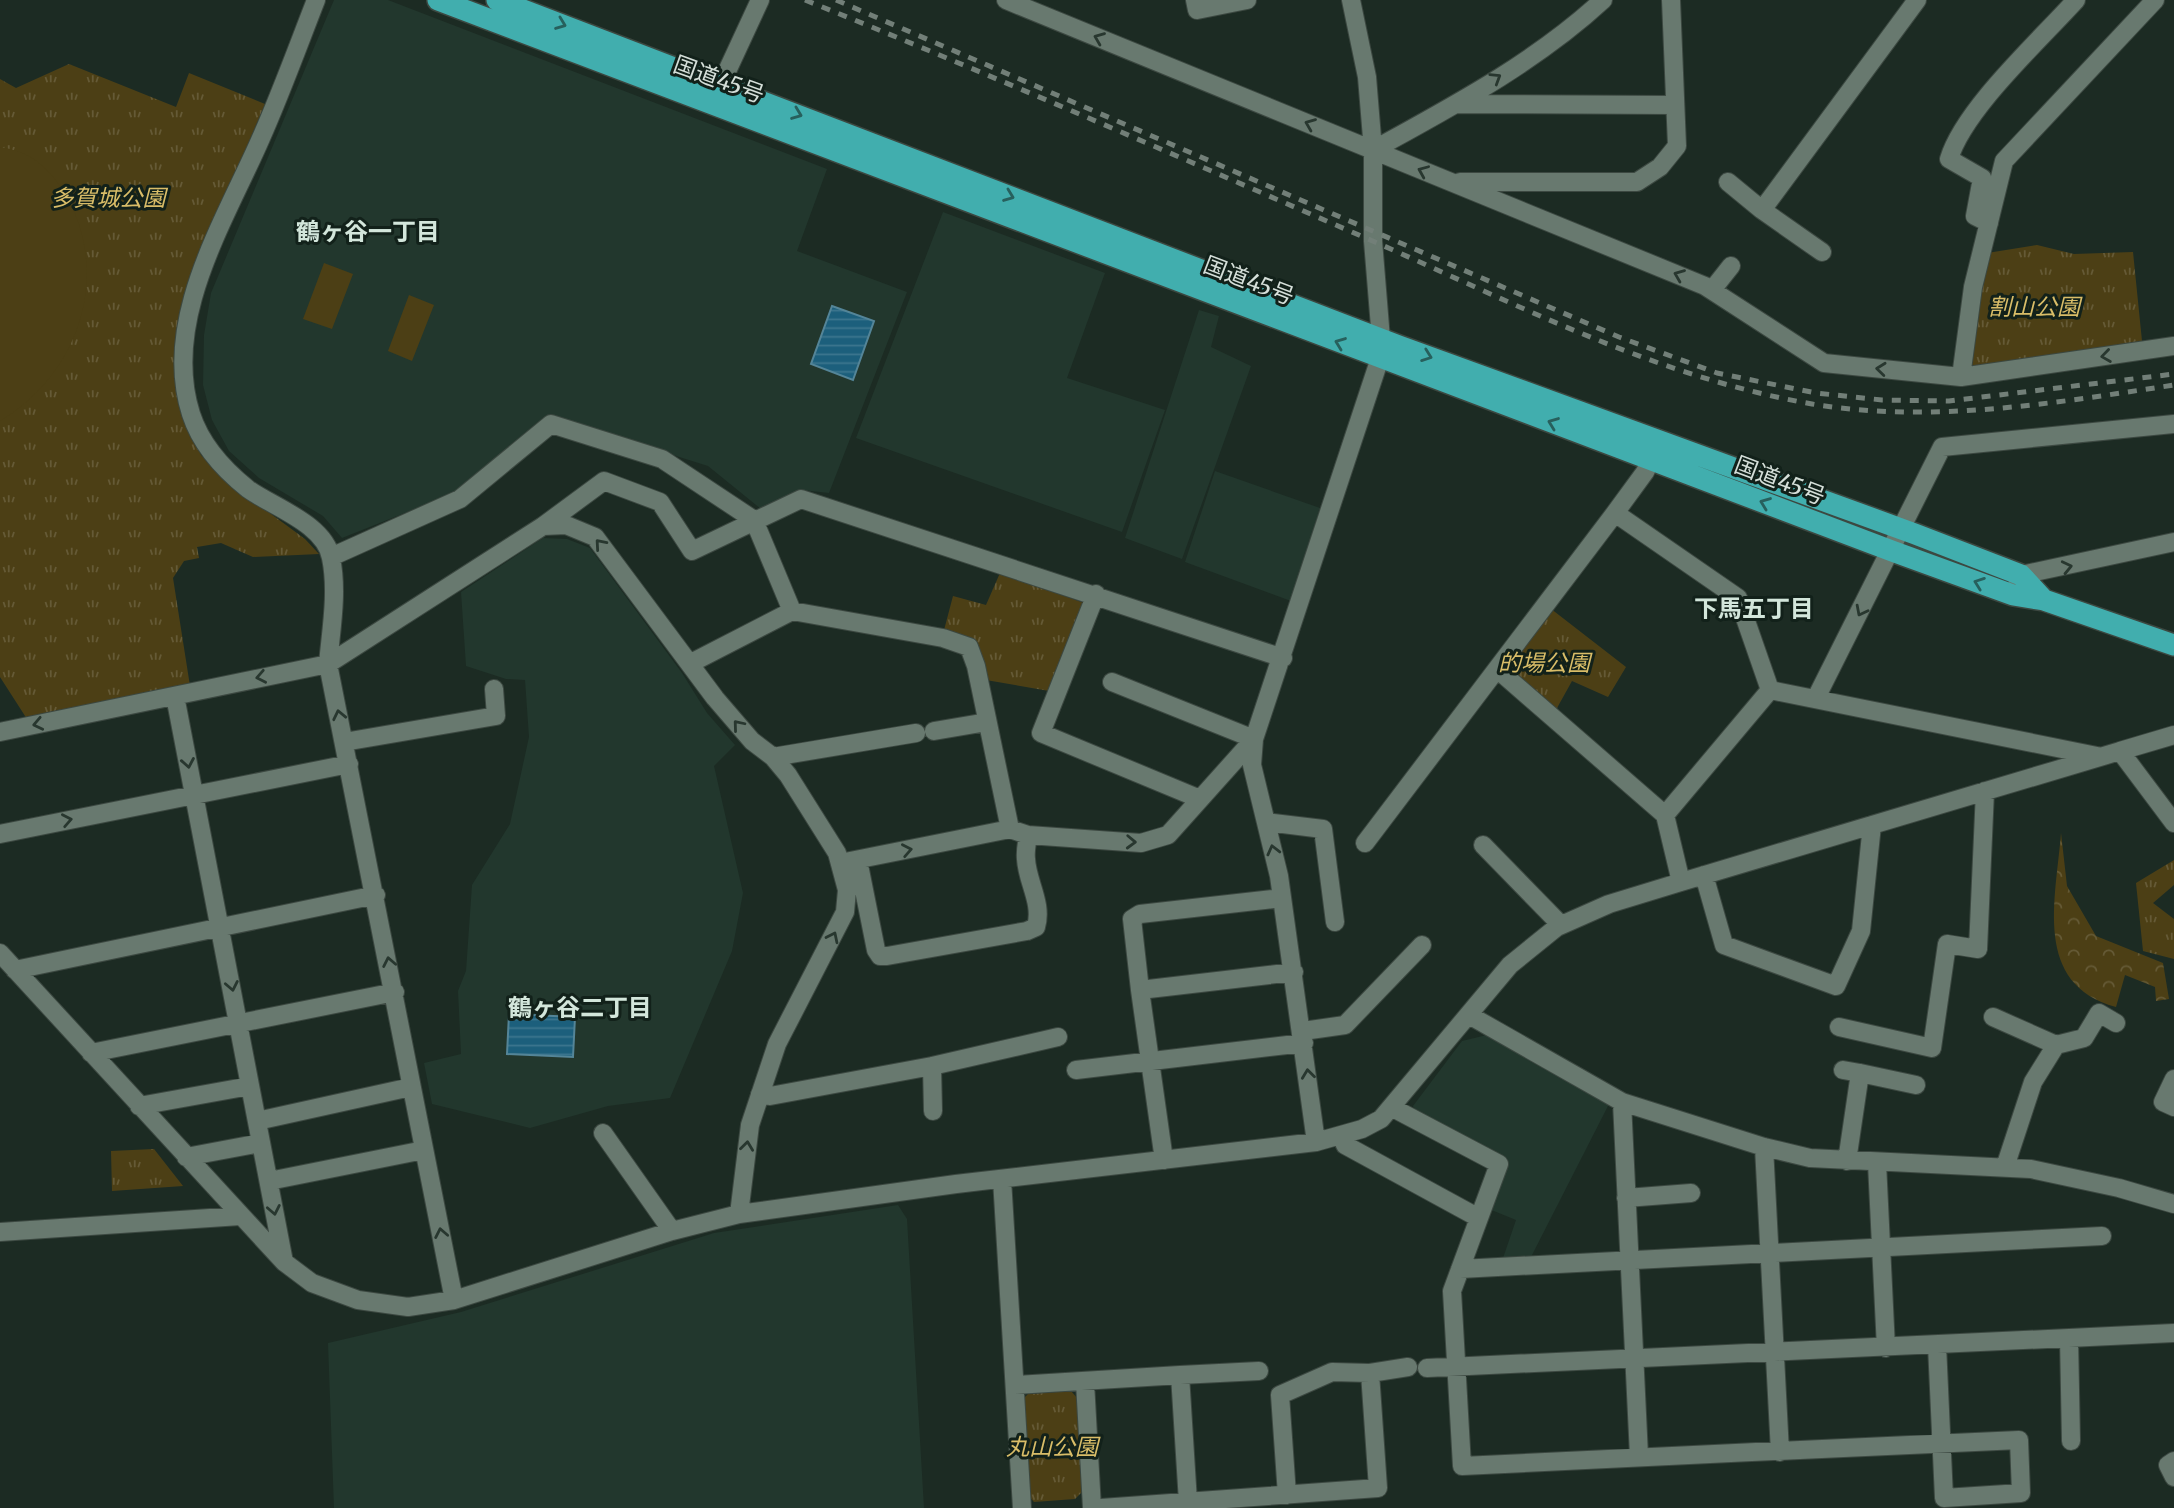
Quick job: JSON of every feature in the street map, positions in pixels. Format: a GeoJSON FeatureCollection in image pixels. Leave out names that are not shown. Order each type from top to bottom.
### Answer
{"type":"FeatureCollection","features":[{"type":"Feature","properties":{"kind":"highway","name":"国道45号"},"geometry":{"type":"LineString","coordinates":[[438,0],[717,94]]}},
{"type":"Feature","properties":{"kind":"highway","name":"国道45号"},"geometry":{"type":"LineString","coordinates":[[497,0],[717,94],[1381,349],[1651,460],[2012,595],[2044,600],[2174,645]]}},
{"type":"Feature","properties":{"kind":"highway","name":"国道45号"},"geometry":{"type":"LineString","coordinates":[[1381,349],[1660,440],[1901,528],[2021,575],[2044,600]]}},
{"type":"Feature","properties":{"kind":"street"},"geometry":{"type":"LineString","coordinates":[[316,0],[262,135],[200,275],[190,312],[186,383],[191,414],[216,459],[250,490],[310,527],[326,544],[331,557],[333,594],[328,664],[376,895],[454,1300]]}},
{"type":"Feature","properties":{"kind":"street"},"geometry":{"type":"LineString","coordinates":[[717,94],[760,0]]}},
{"type":"Feature","properties":{"kind":"street"},"geometry":{"type":"LineString","coordinates":[[1006,0],[1712,290],[1824,363],[1961,377],[2174,346]]}},
{"type":"Feature","properties":{"kind":"street"},"geometry":{"type":"LineString","coordinates":[[1195,0],[1197,10],[1247,0]]}},
{"type":"Feature","properties":{"kind":"street"},"geometry":{"type":"LineString","coordinates":[[1316,1142],[1282,898],[1252,765],[1254,738],[1283,658],[1381,349],[1373,241],[1373,150],[1367,77],[1351,0]]}},
{"type":"Feature","properties":{"kind":"street"},"geometry":{"type":"LineString","coordinates":[[1373,150],[1457,104],[1567,33],[1603,0]]}},
{"type":"Feature","properties":{"kind":"street"},"geometry":{"type":"LineString","coordinates":[[1449,182],[1637,182],[1660,167],[1677,146],[1671,0]]}},
{"type":"Feature","properties":{"kind":"street"},"geometry":{"type":"LineString","coordinates":[[1762,210],[1917,0]]}},
{"type":"Feature","properties":{"kind":"street"},"geometry":{"type":"LineString","coordinates":[[1989,223],[1976,216],[1982,178],[1949,159],[1953,145],[1988,97],[2076,0]]}},
{"type":"Feature","properties":{"kind":"street"},"geometry":{"type":"LineString","coordinates":[[1961,377],[1973,287],[2004,161],[2155,0]]}},
{"type":"Feature","properties":{"kind":"street"},"geometry":{"type":"LineString","coordinates":[[1457,104],[1675,105]]}},
{"type":"Feature","properties":{"kind":"street"},"geometry":{"type":"LineString","coordinates":[[1728,183],[1822,252]]}},
{"type":"Feature","properties":{"kind":"street"},"geometry":{"type":"LineString","coordinates":[[1712,290],[1731,266]]}},
{"type":"Feature","properties":{"kind":"street"},"geometry":{"type":"LineString","coordinates":[[331,557],[460,499],[551,424],[662,459],[754,520],[792,611]]}},
{"type":"Feature","properties":{"kind":"street"},"geometry":{"type":"LineString","coordinates":[[1816,698],[1942,447],[2174,424]]}},
{"type":"Feature","properties":{"kind":"street"},"geometry":{"type":"LineString","coordinates":[[1365,843],[1615,513],[1651,460],[1660,440]]}},
{"type":"Feature","properties":{"kind":"street"},"geometry":{"type":"LineString","coordinates":[[0,732],[328,664],[543,526],[604,481],[660,502],[692,551],[800,499],[1096,594],[1283,658]]}},
{"type":"Feature","properties":{"kind":"street"},"geometry":{"type":"LineString","coordinates":[[1615,513],[1738,598],[1770,690]]}},
{"type":"Feature","properties":{"kind":"street"},"geometry":{"type":"LineString","coordinates":[[543,526],[566,525],[595,537],[715,698],[752,741],[773,757],[849,861],[880,956],[1027,931],[1036,927],[1039,916],[1031,872],[1026,862],[1028,835]]}},
{"type":"Feature","properties":{"kind":"street"},"geometry":{"type":"LineString","coordinates":[[2012,595],[2021,575],[2174,542]]}},
{"type":"Feature","properties":{"kind":"street"},"geometry":{"type":"LineString","coordinates":[[1096,594],[1041,733],[1200,799]]}},
{"type":"Feature","properties":{"kind":"street"},"geometry":{"type":"LineString","coordinates":[[691,663],[792,611],[943,638],[969,647],[1010,829]]}},
{"type":"Feature","properties":{"kind":"street"},"geometry":{"type":"LineString","coordinates":[[1497,669],[1665,815],[1681,881]]}},
{"type":"Feature","properties":{"kind":"street"},"geometry":{"type":"LineString","coordinates":[[1112,682],[1254,738]]}},
{"type":"Feature","properties":{"kind":"street"},"geometry":{"type":"LineString","coordinates":[[344,742],[496,716],[494,689]]}},
{"type":"Feature","properties":{"kind":"street"},"geometry":{"type":"LineString","coordinates":[[1770,690],[2101,756]]}},
{"type":"Feature","properties":{"kind":"street"},"geometry":{"type":"LineString","coordinates":[[1665,815],[1770,690]]}},
{"type":"Feature","properties":{"kind":"street"},"geometry":{"type":"LineString","coordinates":[[175,696],[284,1262]]}},
{"type":"Feature","properties":{"kind":"street"},"geometry":{"type":"LineString","coordinates":[[934,731],[988,722]]}},
{"type":"Feature","properties":{"kind":"street"},"geometry":{"type":"LineString","coordinates":[[773,757],[916,733]]}},
{"type":"Feature","properties":{"kind":"street"},"geometry":{"type":"LineString","coordinates":[[0,953],[284,1262],[312,1283],[358,1300],[408,1307],[454,1300],[672,1231],[739,1214],[1002,1179],[1316,1142],[1342,1136],[1381,1119],[1510,965],[1561,925],[1609,904],[1681,881],[2174,736]]}},
{"type":"Feature","properties":{"kind":"street"},"geometry":{"type":"LineString","coordinates":[[849,861],[1010,829],[1028,835],[1141,843],[1168,835],[1254,738]]}},
{"type":"Feature","properties":{"kind":"street"},"geometry":{"type":"LineString","coordinates":[[2120,751],[2174,823]]}},
{"type":"Feature","properties":{"kind":"street"},"geometry":{"type":"LineString","coordinates":[[0,834],[349,765]]}},
{"type":"Feature","properties":{"kind":"street"},"geometry":{"type":"LineString","coordinates":[[1839,1027],[1932,1048],[1947,944],[1978,949],[1985,791]]}},
{"type":"Feature","properties":{"kind":"street"},"geometry":{"type":"LineString","coordinates":[[1266,822],[1323,829],[1335,922]]}},
{"type":"Feature","properties":{"kind":"street"},"geometry":{"type":"LineString","coordinates":[[1704,875],[1724,945],[1836,986],[1861,931],[1872,825]]}},
{"type":"Feature","properties":{"kind":"street"},"geometry":{"type":"LineString","coordinates":[[1483,845],[1561,925]]}},
{"type":"Feature","properties":{"kind":"street"},"geometry":{"type":"LineString","coordinates":[[739,1214],[750,1125],[777,1044],[845,912],[849,861]]}},
{"type":"Feature","properties":{"kind":"street"},"geometry":{"type":"LineString","coordinates":[[15,970],[376,895]]}},
{"type":"Feature","properties":{"kind":"street"},"geometry":{"type":"LineString","coordinates":[[1164,1160],[1131,931],[1132,919],[1140,914],[1282,898]]}},
{"type":"Feature","properties":{"kind":"street"},"geometry":{"type":"LineString","coordinates":[[1076,1070],[1151,1063],[1303,1037],[1345,1025],[1422,945]]}},
{"type":"Feature","properties":{"kind":"street"},"geometry":{"type":"LineString","coordinates":[[1140,990],[1294,972]]}},
{"type":"Feature","properties":{"kind":"street"},"geometry":{"type":"LineString","coordinates":[[91,1053],[395,992]]}},
{"type":"Feature","properties":{"kind":"street"},"geometry":{"type":"LineString","coordinates":[[1993,1017],[2056,1045],[2084,1038],[2099,1013],[2116,1023]]}},
{"type":"Feature","properties":{"kind":"street"},"geometry":{"type":"LineString","coordinates":[[1469,1015],[1622,1102],[1764,1147],[1810,1158],[1877,1163],[1940,1162],[2031,1169],[2119,1188],[2174,1204]]}},
{"type":"Feature","properties":{"kind":"street"},"geometry":{"type":"LineString","coordinates":[[760,1094],[770,1096],[932,1066],[1058,1037]]}},
{"type":"Feature","properties":{"kind":"street"},"geometry":{"type":"LineString","coordinates":[[2005,1167],[2033,1082],[2056,1045]]}},
{"type":"Feature","properties":{"kind":"street"},"geometry":{"type":"LineString","coordinates":[[932,1066],[933,1111]]}},
{"type":"Feature","properties":{"kind":"street"},"geometry":{"type":"LineString","coordinates":[[1847,1161],[1852,1072],[1916,1085]]}},
{"type":"Feature","properties":{"kind":"street"},"geometry":{"type":"LineString","coordinates":[[2174,1079],[2163,1101],[2174,1107]]}},
{"type":"Feature","properties":{"kind":"street"},"geometry":{"type":"LineString","coordinates":[[139,1106],[250,1086]]}},
{"type":"Feature","properties":{"kind":"street"},"geometry":{"type":"LineString","coordinates":[[257,1121],[411,1087]]}},
{"type":"Feature","properties":{"kind":"street"},"geometry":{"type":"LineString","coordinates":[[1622,1102],[1639,1456]]}},
{"type":"Feature","properties":{"kind":"street"},"geometry":{"type":"LineString","coordinates":[[1391,1107],[1499,1164],[1477,1217],[1452,1291],[1462,1466],[1639,1456],[1780,1452],[1941,1444],[2019,1440],[2021,1493],[1944,1498],[1941,1444],[1937,1345]]}},
{"type":"Feature","properties":{"kind":"street"},"geometry":{"type":"LineString","coordinates":[[603,1133],[672,1231]]}},
{"type":"Feature","properties":{"kind":"street"},"geometry":{"type":"LineString","coordinates":[[1342,1136],[1345,1145],[1477,1217]]}},
{"type":"Feature","properties":{"kind":"street"},"geometry":{"type":"LineString","coordinates":[[186,1157],[261,1143]]}},
{"type":"Feature","properties":{"kind":"street"},"geometry":{"type":"LineString","coordinates":[[1764,1147],[1780,1452]]}},
{"type":"Feature","properties":{"kind":"street"},"geometry":{"type":"LineString","coordinates":[[269,1181],[424,1150]]}},
{"type":"Feature","properties":{"kind":"street"},"geometry":{"type":"LineString","coordinates":[[1877,1163],[1886,1348]]}},
{"type":"Feature","properties":{"kind":"street"},"geometry":{"type":"LineString","coordinates":[[1002,1179],[1022,1508]]}},
{"type":"Feature","properties":{"kind":"street"},"geometry":{"type":"LineString","coordinates":[[1626,1198],[1691,1194]]}},
{"type":"Feature","properties":{"kind":"street"},"geometry":{"type":"LineString","coordinates":[[0,1232],[240,1216]]}},
{"type":"Feature","properties":{"kind":"street"},"geometry":{"type":"LineString","coordinates":[[1460,1269],[1881,1245],[2102,1236]]}},
{"type":"Feature","properties":{"kind":"street"},"geometry":{"type":"LineString","coordinates":[[1427,1368],[2174,1333]]}},
{"type":"Feature","properties":{"kind":"street"},"geometry":{"type":"LineString","coordinates":[[2069,1338],[2071,1441]]}},
{"type":"Feature","properties":{"kind":"street"},"geometry":{"type":"LineString","coordinates":[[1287,1495],[1280,1395],[1332,1372],[1370,1373],[1408,1367]]}},
{"type":"Feature","properties":{"kind":"street"},"geometry":{"type":"LineString","coordinates":[[1015,1385],[1259,1371]]}},
{"type":"Feature","properties":{"kind":"street"},"geometry":{"type":"LineString","coordinates":[[1101,1508],[1378,1488],[1370,1373]]}},
{"type":"Feature","properties":{"kind":"street"},"geometry":{"type":"LineString","coordinates":[[1180,1375],[1188,1502]]}},
{"type":"Feature","properties":{"kind":"street"},"geometry":{"type":"LineString","coordinates":[[1086,1382],[1092,1508]]}},
{"type":"Feature","properties":{"kind":"street"},"geometry":{"type":"LineString","coordinates":[[2174,1461],[2168,1465],[2174,1477]]}},
{"type":"Feature","properties":{"kind":"shaded area"},"geometry":{"type":"Polygon","coordinates":[[[334,0],[388,0],[827,169],[797,251],[907,292],[829,493],[802,490],[761,509],[708,466],[552,417],[465,489],[342,538],[323,516],[259,478],[229,451],[212,420],[203,385],[204,335],[211,293],[334,0]]]}},
{"type":"Feature","properties":{"kind":"shaded area"},"geometry":{"type":"Polygon","coordinates":[[[943,212],[1105,273],[1067,378],[1165,410],[1122,532],[856,438],[943,212]]]}},
{"type":"Feature","properties":{"kind":"shaded area"},"geometry":{"type":"Polygon","coordinates":[[[1199,310],[1219,316],[1211,347],[1251,366],[1182,559],[1125,538],[1199,310]]]}},
{"type":"Feature","properties":{"kind":"shaded area"},"geometry":{"type":"Polygon","coordinates":[[[1215,471],[1320,508],[1291,601],[1185,562],[1215,471]]]}},
{"type":"Feature","properties":{"kind":"shaded area"},"geometry":{"type":"Polygon","coordinates":[[[543,538],[567,539],[590,548],[682,673],[707,713],[735,745],[714,766],[743,893],[732,951],[670,1098],[608,1106],[530,1128],[432,1104],[424,1063],[461,1054],[458,991],[466,971],[472,885],[510,824],[529,737],[525,680],[506,679],[466,666],[461,592],[543,538]]]}},
{"type":"Feature","properties":{"kind":"shaded area"},"geometry":{"type":"Polygon","coordinates":[[[1491,1034],[1609,1104],[1531,1257],[1502,1261],[1516,1220],[1489,1209],[1505,1165],[1415,1111],[1413,1106],[1462,1041],[1491,1034]]]}},
{"type":"Feature","properties":{"kind":"shaded area"},"geometry":{"type":"Polygon","coordinates":[[[898,1205],[907,1219],[924,1508],[334,1508],[328,1343],[461,1312],[714,1233],[898,1205]]]}},
{"type":"Feature","properties":{"kind":"green space","name":"多賀城公園"},"geometry":{"type":"Polygon","coordinates":[[[69,64],[176,107],[189,73],[265,104],[208,238],[178,387],[181,413],[201,455],[225,480],[305,539],[319,554],[253,557],[221,543],[197,547],[199,558],[184,561],[173,578],[190,686],[27,719],[0,677],[0,79],[16,88],[69,64]]]}},
{"type":"Feature","properties":{"kind":"green space"},"geometry":{"type":"Polygon","coordinates":[[[0,147],[21,153],[39,163],[66,195],[80,226],[86,258],[86,290],[80,322],[67,351],[50,378],[27,401],[0,421],[0,147]]]}},
{"type":"Feature","properties":{"kind":"green space","name":"割山公園"},"geometry":{"type":"Polygon","coordinates":[[[2037,245],[2074,254],[2133,252],[2143,351],[1961,377],[1981,254],[2037,245]]]}},
{"type":"Feature","properties":{"kind":"green space"},"geometry":{"type":"Polygon","coordinates":[[[324,263],[353,274],[332,329],[303,319],[324,263]]]}},
{"type":"Feature","properties":{"kind":"green space"},"geometry":{"type":"Polygon","coordinates":[[[409,295],[434,305],[412,361],[388,351],[409,295]]]}},
{"type":"Feature","properties":{"kind":"green space"},"geometry":{"type":"Polygon","coordinates":[[[1000,573],[1084,603],[1049,691],[986,680],[981,666],[943,634],[953,596],[986,605],[1000,573]]]}},
{"type":"Feature","properties":{"kind":"green space","name":"的場公園"},"geometry":{"type":"Polygon","coordinates":[[[1546,605],[1626,667],[1608,697],[1572,681],[1552,717],[1497,669],[1546,605]]]}},
{"type":"Feature","properties":{"kind":"green space"},"geometry":{"type":"Polygon","coordinates":[[[2061,833],[2067,886],[2096,936],[2163,963],[2169,999],[2156,1001],[2155,987],[2125,975],[2116,1007],[2089,996],[2071,979],[2060,959],[2055,936],[2054,911],[2061,833]]]}},
{"type":"Feature","properties":{"kind":"green space"},"geometry":{"type":"Polygon","coordinates":[[[2174,860],[2174,885],[2153,903],[2174,919],[2174,959],[2143,951],[2136,883],[2174,860]]]}},
{"type":"Feature","properties":{"kind":"green space"},"geometry":{"type":"Polygon","coordinates":[[[154,1149],[183,1186],[112,1191],[111,1151],[154,1149]]]}},
{"type":"Feature","properties":{"kind":"green space","name":"丸山公園"},"geometry":{"type":"Polygon","coordinates":[[[1071,1391],[1078,1399],[1083,1491],[1075,1499],[1034,1502],[1027,1494],[1021,1401],[1028,1394],[1071,1391]]]}},
{"type":"Feature","properties":{"kind":"water"},"geometry":{"type":"Polygon","coordinates":[[[832,306],[874,321],[853,380],[811,364],[832,306]]]}},
{"type":"Feature","properties":{"kind":"water"},"geometry":{"type":"Polygon","coordinates":[[[509,1014],[575,1017],[573,1057],[507,1054],[509,1014]]]}},
{"type":"Feature","properties":{"kind":"railway"},"geometry":{"type":"LineString","coordinates":[[805,0],[1091,119],[1535,314],[1698,376],[1812,404],[1902,412],[1993,409],[2174,385]]}},
{"type":"Feature","properties":{"kind":"railway"},"geometry":{"type":"LineString","coordinates":[[836,0],[1619,337],[1717,373],[1816,393],[1882,400],[1949,401],[2174,374]]}},
{"type":"Feature","properties":{"kind":"district","name":"鶴ヶ谷一丁目"},"geometry":{"type":"Point","coordinates":[368,231]}},
{"type":"Feature","properties":{"kind":"district","name":"下馬五丁目"},"geometry":{"type":"Point","coordinates":[1754,608]}},
{"type":"Feature","properties":{"kind":"district","name":"鶴ヶ谷二丁目"},"geometry":{"type":"Point","coordinates":[580,1007]}}]}
